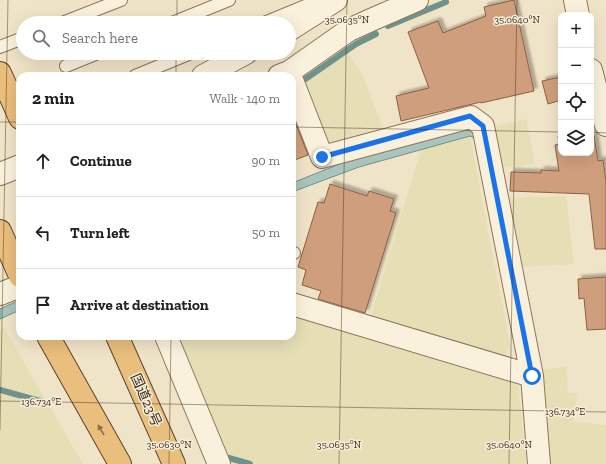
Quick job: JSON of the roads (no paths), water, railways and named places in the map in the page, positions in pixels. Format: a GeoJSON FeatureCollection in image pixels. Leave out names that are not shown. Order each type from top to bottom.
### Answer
{"type":"FeatureCollection","features":[{"type":"Feature","properties":{"kind":"highway"},"geometry":{"type":"LineString","coordinates":[[0,73],[16,109]]}},
{"type":"Feature","properties":{"kind":"highway"},"geometry":{"type":"LineString","coordinates":[[0,231],[16,267]]}},
{"type":"Feature","properties":{"kind":"highway"},"geometry":{"type":"LineString","coordinates":[[50,340],[120,464]]}},
{"type":"Feature","properties":{"kind":"highway","name":"国道23号"},"geometry":{"type":"LineString","coordinates":[[119,340],[174,464]]}},
{"type":"Feature","properties":{"kind":"street"},"geometry":{"type":"LineString","coordinates":[[296,26],[336,0]]}},
{"type":"Feature","properties":{"kind":"street"},"geometry":{"type":"LineString","coordinates":[[293,72],[349,30],[417,0]]}},
{"type":"Feature","properties":{"kind":"street"},"geometry":{"type":"LineString","coordinates":[[574,0],[577,12]]}},
{"type":"Feature","properties":{"kind":"street"},"geometry":{"type":"LineString","coordinates":[[210,72],[233,60]]}},
{"type":"Feature","properties":{"kind":"street"},"geometry":{"type":"LineString","coordinates":[[594,83],[606,125]]}},
{"type":"Feature","properties":{"kind":"street"},"geometry":{"type":"LineString","coordinates":[[296,95],[322,157],[470,116],[483,126],[539,464]]}},
{"type":"Feature","properties":{"kind":"street"},"geometry":{"type":"LineString","coordinates":[[0,174],[16,168]]}},
{"type":"Feature","properties":{"kind":"street"},"geometry":{"type":"LineString","coordinates":[[0,294],[16,288]]}},
{"type":"Feature","properties":{"kind":"street"},"geometry":{"type":"LineString","coordinates":[[296,305],[524,374]]}},
{"type":"Feature","properties":{"kind":"street"},"geometry":{"type":"LineString","coordinates":[[168,340],[219,464]]}},
{"type":"Feature","properties":{"kind":"lane"},"geometry":{"type":"LineString","coordinates":[[80,16],[121,0]]}},
{"type":"Feature","properties":{"kind":"lane"},"geometry":{"type":"LineString","coordinates":[[189,16],[229,0]]}},
{"type":"Feature","properties":{"kind":"lane"},"geometry":{"type":"LineString","coordinates":[[281,16],[320,0]]}},
{"type":"Feature","properties":{"kind":"lane"},"geometry":{"type":"LineString","coordinates":[[0,47],[16,41]]}},
{"type":"Feature","properties":{"kind":"lane"},"geometry":{"type":"LineString","coordinates":[[66,66],[81,60]]}},
{"type":"Feature","properties":{"kind":"lane"},"geometry":{"type":"LineString","coordinates":[[145,72],[174,60]]}},
{"type":"Feature","properties":{"kind":"water"},"geometry":{"type":"Polygon","coordinates":[[[467,129],[476,133],[476,139],[470,136],[359,167],[296,191],[296,181],[357,157],[467,129]]]}},
{"type":"Feature","properties":{"kind":"water"},"geometry":{"type":"Polygon","coordinates":[[[16,302],[16,312],[0,319],[0,309],[16,302]]]}},
{"type":"Feature","properties":{"kind":"waterway"},"geometry":{"type":"LineString","coordinates":[[388,26],[446,2]]}},
{"type":"Feature","properties":{"kind":"waterway"},"geometry":{"type":"LineString","coordinates":[[304,80],[356,44],[376,34]]}},
{"type":"Feature","properties":{"kind":"waterway"},"geometry":{"type":"LineString","coordinates":[[0,390],[40,401]]}},
{"type":"Feature","properties":{"kind":"waterway"},"geometry":{"type":"LineString","coordinates":[[229,458],[250,464]]}}]}
